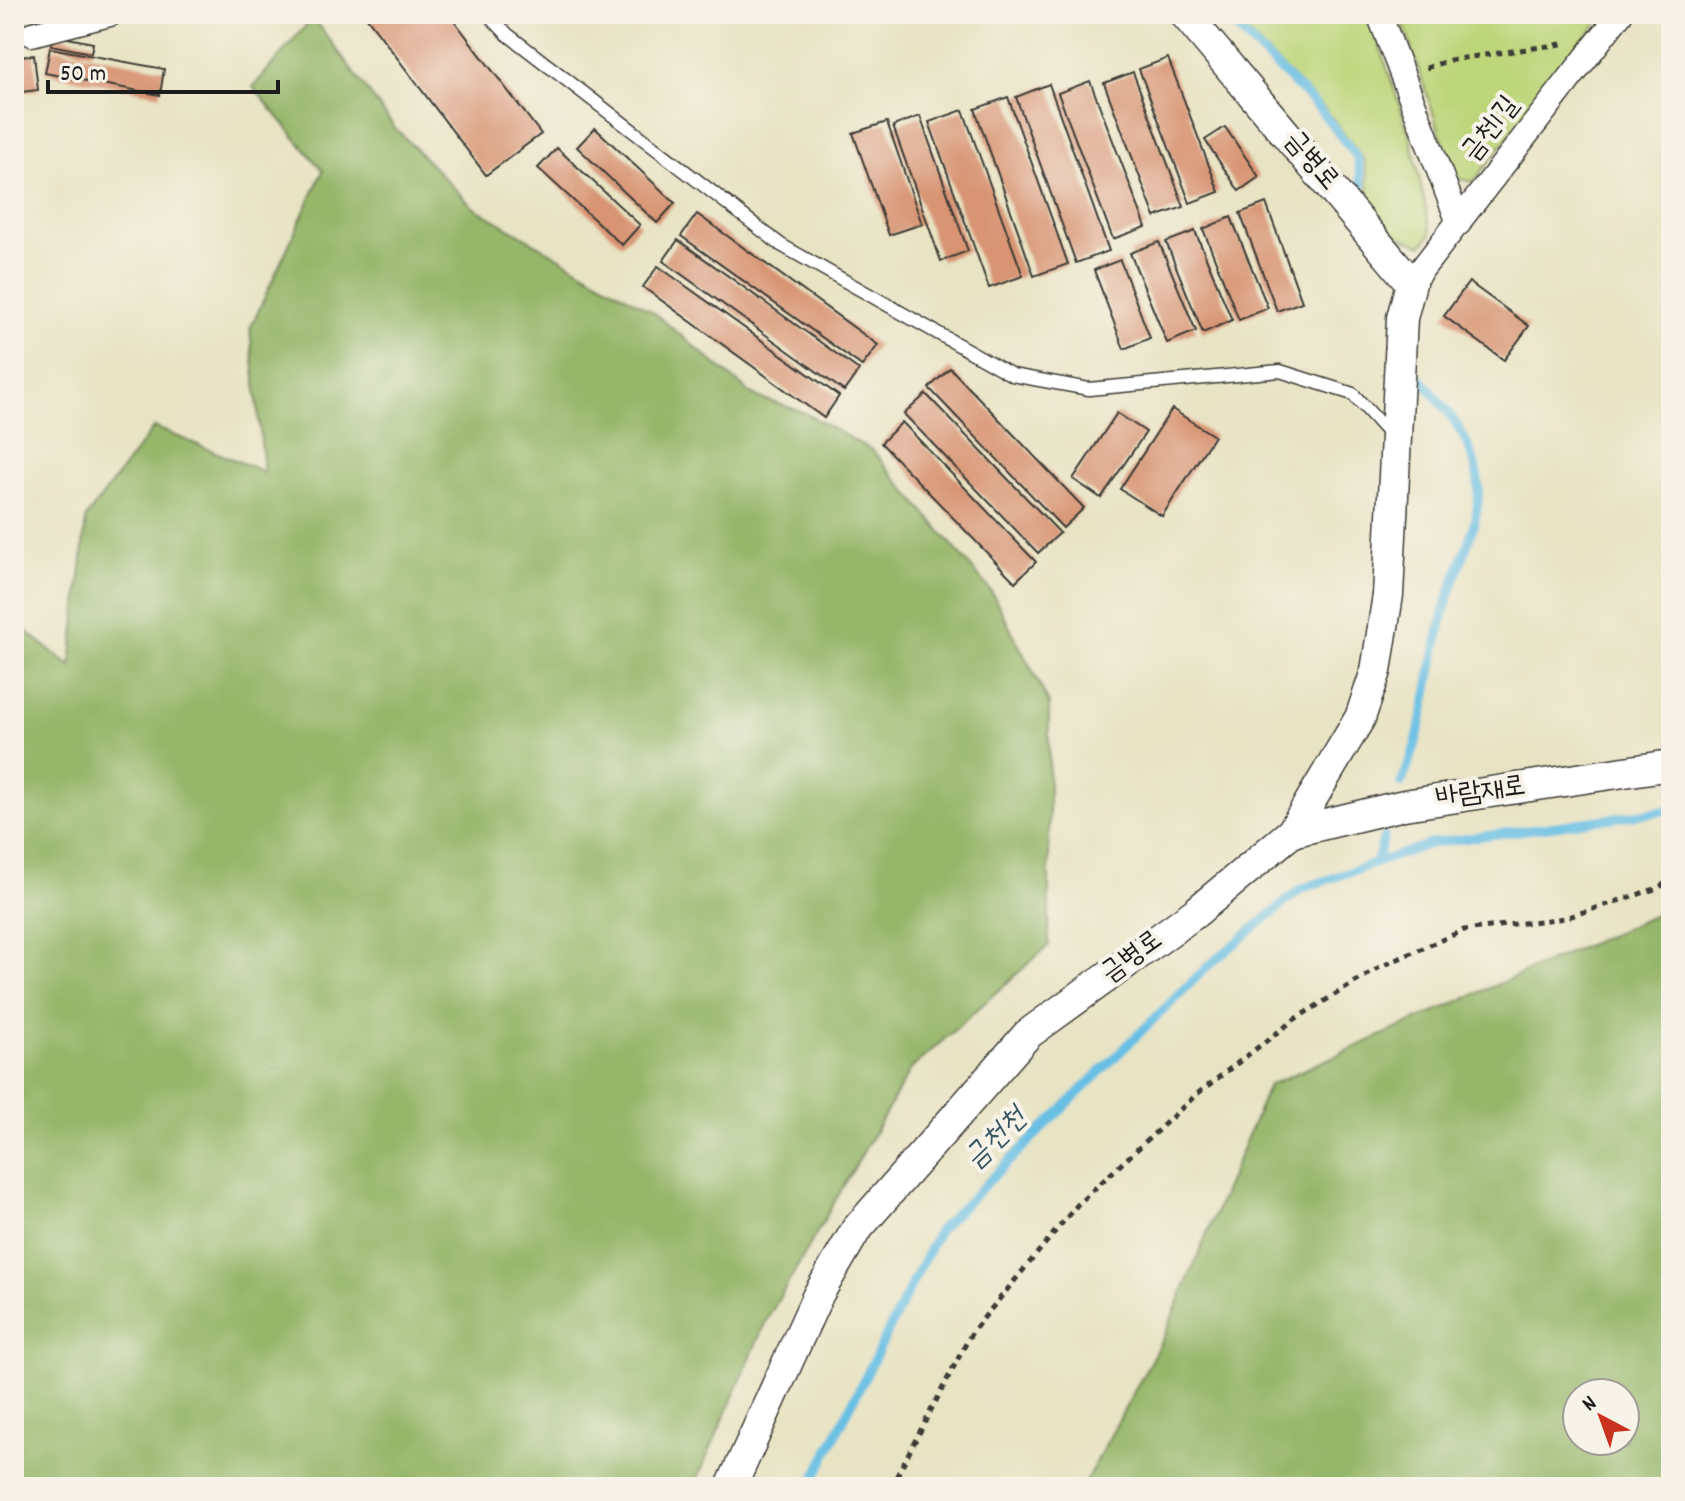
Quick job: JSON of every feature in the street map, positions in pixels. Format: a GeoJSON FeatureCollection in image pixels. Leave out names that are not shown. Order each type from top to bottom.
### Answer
{"type":"FeatureCollection","features":[{"type":"Feature","properties":{"kind":"street"},"geometry":{"type":"LineString","coordinates":[[32,34],[110,14]]}},
{"type":"Feature","properties":{"kind":"street","name":"금병로"},"geometry":{"type":"LineString","coordinates":[[731,1487],[818,1295],[856,1230],[1028,1034],[1195,913],[1292,832],[1360,718],[1376,671],[1388,595],[1402,318],[1411,283],[1185,14]]}},
{"type":"Feature","properties":{"kind":"street"},"geometry":{"type":"LineString","coordinates":[[1379,14],[1459,223]]}},
{"type":"Feature","properties":{"kind":"street","name":"금천1길"},"geometry":{"type":"LineString","coordinates":[[1411,283],[1620,14]]}},
{"type":"Feature","properties":{"kind":"street","name":"바람재로"},"geometry":{"type":"LineString","coordinates":[[1292,832],[1404,805],[1671,765]]}},
{"type":"Feature","properties":{"kind":"lane"},"geometry":{"type":"LineString","coordinates":[[488,14],[507,34],[781,245],[1012,375],[1089,389],[1280,371],[1353,394],[1395,439]]}},
{"type":"Feature","properties":{"kind":"path"},"geometry":{"type":"LineString","coordinates":[[1403,78],[1450,60],[1554,45],[1571,43],[1591,51]]}},
{"type":"Feature","properties":{"kind":"path"},"geometry":{"type":"LineString","coordinates":[[891,1487],[972,1332],[1078,1204],[1197,1094],[1295,1019],[1380,967],[1464,930],[1565,918],[1658,888],[1671,880]]}},
{"type":"Feature","properties":{"kind":"green space"},"geometry":{"type":"Polygon","coordinates":[[[1228,14],[1363,14],[1371,20],[1411,140],[1431,234],[1422,245],[1402,238],[1383,224],[1369,194],[1365,161],[1325,109],[1228,14]]]}},
{"type":"Feature","properties":{"kind":"green space"},"geometry":{"type":"Polygon","coordinates":[[[1400,14],[1604,14],[1473,182],[1455,178],[1400,14]]]}},
{"type":"Feature","properties":{"kind":"green space"},"geometry":{"type":"Polygon","coordinates":[[[313,17],[395,128],[473,207],[653,312],[754,396],[803,412],[873,451],[991,591],[1049,703],[1049,945],[911,1069],[766,1321],[694,1487],[14,1487],[14,621],[71,667],[86,518],[154,427],[264,472],[250,329],[323,171],[253,87],[313,17]]]}},
{"type":"Feature","properties":{"kind":"green space"},"geometry":{"type":"Polygon","coordinates":[[[1671,908],[1671,1487],[1083,1487],[1165,1334],[1269,1085],[1671,908]]]}},
{"type":"Feature","properties":{"kind":"building"},"geometry":{"type":"Polygon","coordinates":[[[364,14],[449,14],[541,134],[486,175],[364,14]]]}},
{"type":"Feature","properties":{"kind":"building"},"geometry":{"type":"Polygon","coordinates":[[[53,35],[93,43],[91,53],[51,45],[53,35]]]}},
{"type":"Feature","properties":{"kind":"building"},"geometry":{"type":"Polygon","coordinates":[[[50,48],[164,69],[160,95],[45,73],[50,48]]]}},
{"type":"Feature","properties":{"kind":"building"},"geometry":{"type":"Polygon","coordinates":[[[34,55],[38,90],[14,93],[14,57],[34,55]]]}},
{"type":"Feature","properties":{"kind":"building"},"geometry":{"type":"Polygon","coordinates":[[[1168,58],[1219,192],[1190,203],[1139,69],[1168,58]]]}},
{"type":"Feature","properties":{"kind":"building"},"geometry":{"type":"Polygon","coordinates":[[[1133,72],[1184,207],[1155,217],[1104,83],[1133,72]]]}},
{"type":"Feature","properties":{"kind":"building"},"geometry":{"type":"Polygon","coordinates":[[[1090,81],[1146,227],[1113,239],[1058,93],[1090,81]]]}},
{"type":"Feature","properties":{"kind":"building"},"geometry":{"type":"Polygon","coordinates":[[[1049,84],[1109,251],[1076,263],[1016,97],[1049,84]]]}},
{"type":"Feature","properties":{"kind":"building"},"geometry":{"type":"Polygon","coordinates":[[[1008,97],[1068,264],[1034,276],[975,109],[1008,97]]]}},
{"type":"Feature","properties":{"kind":"building"},"geometry":{"type":"Polygon","coordinates":[[[963,110],[1023,276],[989,288],[929,122],[963,110]]]}},
{"type":"Feature","properties":{"kind":"building"},"geometry":{"type":"Polygon","coordinates":[[[920,116],[968,251],[941,261],[893,126],[920,116]]]}},
{"type":"Feature","properties":{"kind":"building"},"geometry":{"type":"Polygon","coordinates":[[[887,122],[922,224],[889,235],[853,133],[887,122]]]}},
{"type":"Feature","properties":{"kind":"building"},"geometry":{"type":"Polygon","coordinates":[[[1225,127],[1259,177],[1239,191],[1205,140],[1225,127]]]}},
{"type":"Feature","properties":{"kind":"building"},"geometry":{"type":"Polygon","coordinates":[[[595,128],[675,203],[657,223],[577,147],[595,128]]]}},
{"type":"Feature","properties":{"kind":"building"},"geometry":{"type":"Polygon","coordinates":[[[557,148],[640,225],[622,245],[538,168],[557,148]]]}},
{"type":"Feature","properties":{"kind":"building"},"geometry":{"type":"Polygon","coordinates":[[[1266,203],[1302,302],[1277,311],[1240,213],[1266,203]]]}},
{"type":"Feature","properties":{"kind":"building"},"geometry":{"type":"Polygon","coordinates":[[[697,214],[878,345],[862,366],[681,236],[697,214]]]}},
{"type":"Feature","properties":{"kind":"building"},"geometry":{"type":"Polygon","coordinates":[[[1231,217],[1268,308],[1239,320],[1203,229],[1231,217]]]}},
{"type":"Feature","properties":{"kind":"building"},"geometry":{"type":"Polygon","coordinates":[[[1195,231],[1232,320],[1203,333],[1166,242],[1195,231]]]}},
{"type":"Feature","properties":{"kind":"building"},"geometry":{"type":"Polygon","coordinates":[[[678,240],[859,370],[844,391],[663,261],[678,240]]]}},
{"type":"Feature","properties":{"kind":"building"},"geometry":{"type":"Polygon","coordinates":[[[1159,242],[1196,331],[1167,343],[1130,253],[1159,242]]]}},
{"type":"Feature","properties":{"kind":"building"},"geometry":{"type":"Polygon","coordinates":[[[1120,260],[1150,338],[1124,349],[1094,270],[1120,260]]]}},
{"type":"Feature","properties":{"kind":"building"},"geometry":{"type":"Polygon","coordinates":[[[658,266],[839,396],[824,418],[643,287],[658,266]]]}},
{"type":"Feature","properties":{"kind":"building"},"geometry":{"type":"Polygon","coordinates":[[[1469,282],[1529,326],[1504,360],[1444,316],[1469,282]]]}},
{"type":"Feature","properties":{"kind":"building"},"geometry":{"type":"Polygon","coordinates":[[[950,368],[1084,508],[1063,528],[929,388],[950,368]]]}},
{"type":"Feature","properties":{"kind":"building"},"geometry":{"type":"Polygon","coordinates":[[[926,394],[1060,533],[1038,553],[904,414],[926,394]]]}},
{"type":"Feature","properties":{"kind":"building"},"geometry":{"type":"Polygon","coordinates":[[[1172,409],[1214,436],[1162,516],[1120,489],[1172,409]]]}},
{"type":"Feature","properties":{"kind":"building"},"geometry":{"type":"Polygon","coordinates":[[[1117,413],[1146,432],[1101,498],[1073,479],[1117,413]]]}},
{"type":"Feature","properties":{"kind":"building"},"geometry":{"type":"Polygon","coordinates":[[[902,422],[1036,562],[1015,582],[881,443],[902,422]]]}},
{"type":"Feature","properties":{"kind":"waterway"},"geometry":{"type":"LineString","coordinates":[[1222,14],[1317,106],[1358,158],[1362,186]]}},
{"type":"Feature","properties":{"kind":"waterway"},"geometry":{"type":"LineString","coordinates":[[1401,783],[1417,740],[1446,605],[1474,524],[1478,491],[1474,460],[1463,435],[1422,380]]}},
{"type":"Feature","properties":{"kind":"waterway","name":"금천천"},"geometry":{"type":"LineString","coordinates":[[810,1487],[939,1230],[1207,967],[1301,889],[1433,843],[1671,810]]}},
{"type":"Feature","properties":{"kind":"waterway"},"geometry":{"type":"LineString","coordinates":[[1376,863],[1384,837]]}}]}
